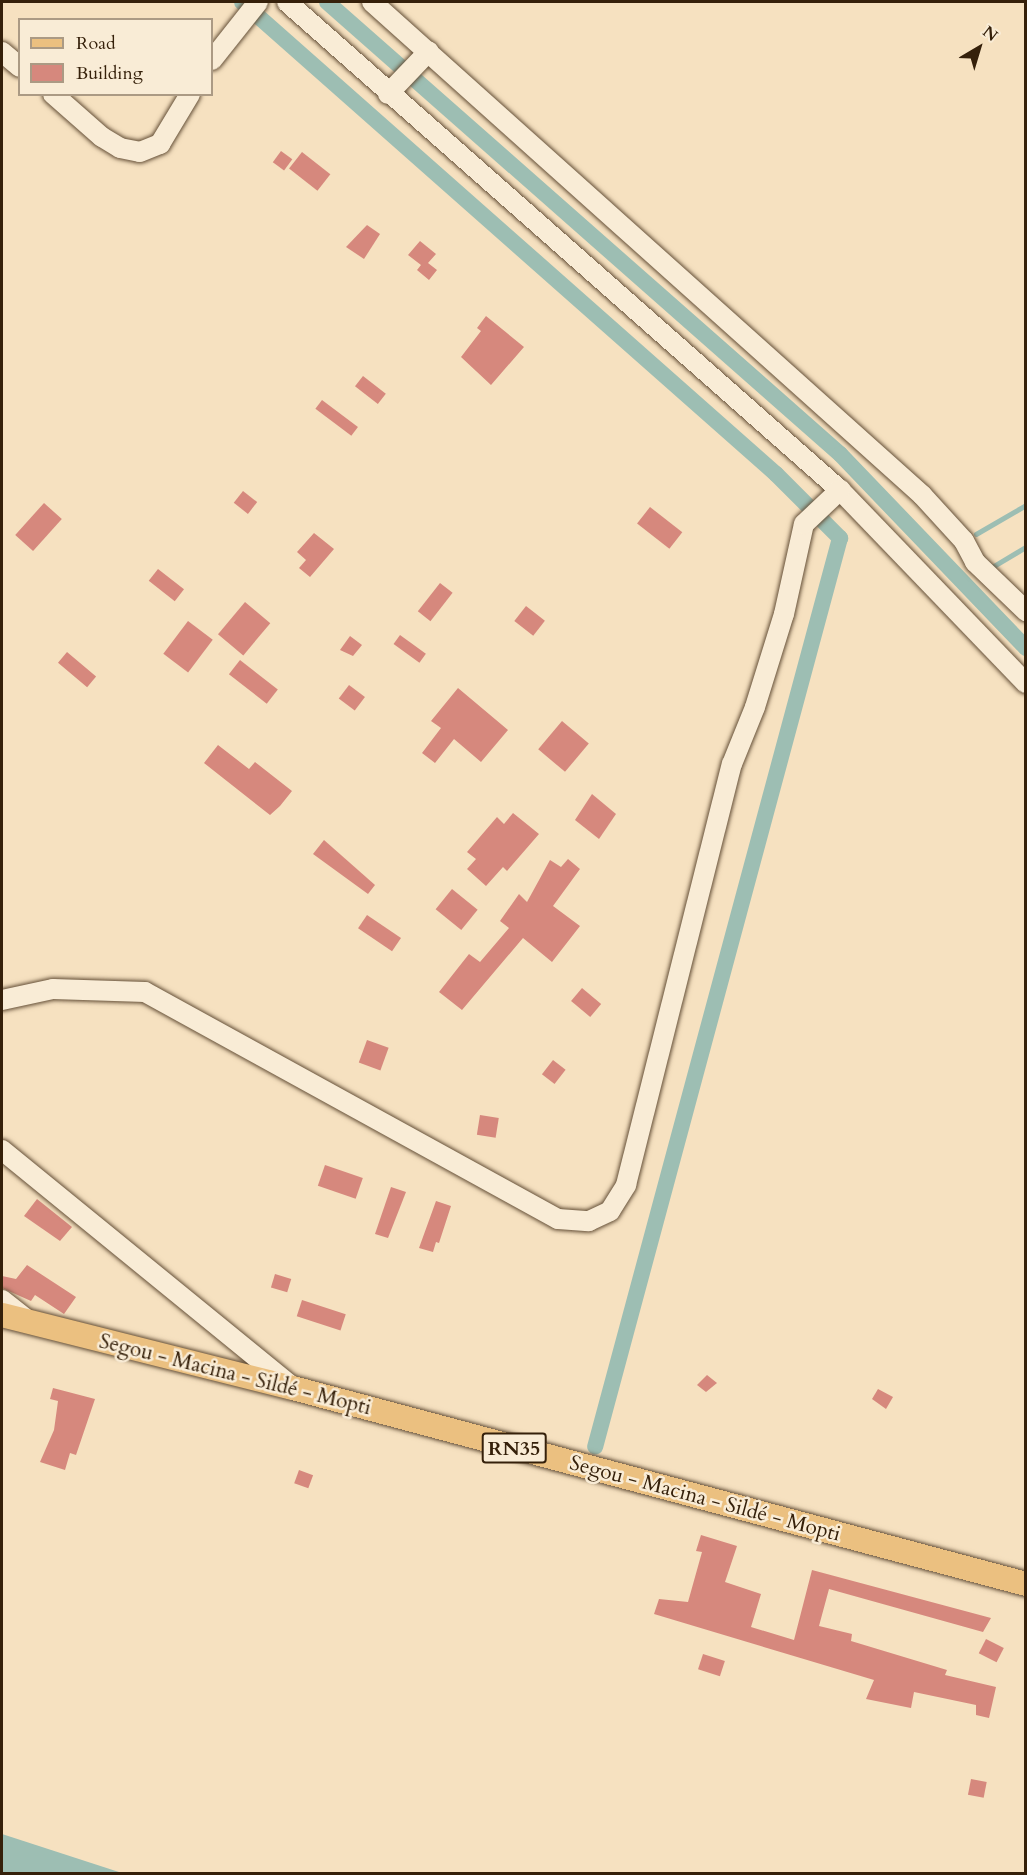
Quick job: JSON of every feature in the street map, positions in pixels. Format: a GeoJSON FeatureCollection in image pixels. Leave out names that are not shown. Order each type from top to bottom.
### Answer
{"type":"FeatureCollection","features":[{"type":"Feature","properties":{"kind":"main road","name":"Segou - Macina - Sildé - Mopti"},"geometry":{"type":"LineString","coordinates":[[2,1315],[293,1388],[1026,1584]]}},
{"type":"Feature","properties":{"kind":"street"},"geometry":{"type":"LineString","coordinates":[[213,59],[238,24],[258,2]]}},
{"type":"Feature","properties":{"kind":"street"},"geometry":{"type":"LineString","coordinates":[[287,2],[547,227],[834,495],[1026,683]]}},
{"type":"Feature","properties":{"kind":"street"},"geometry":{"type":"LineString","coordinates":[[372,2],[425,53],[922,495],[964,541],[975,562],[1026,611]]}},
{"type":"Feature","properties":{"kind":"street"},"geometry":{"type":"LineString","coordinates":[[2,52],[18,65]]}},
{"type":"Feature","properties":{"kind":"street"},"geometry":{"type":"LineString","coordinates":[[391,91],[425,53]]}},
{"type":"Feature","properties":{"kind":"street"},"geometry":{"type":"LineString","coordinates":[[55,96],[102,137],[120,148],[140,152],[159,144],[189,96]]}},
{"type":"Feature","properties":{"kind":"street"},"geometry":{"type":"LineString","coordinates":[[2,1000],[53,989],[146,992],[558,1220],[589,1221],[610,1211],[626,1185],[726,786],[783,614],[804,524],[834,495]]}},
{"type":"Feature","properties":{"kind":"street"},"geometry":{"type":"LineString","coordinates":[[2,1150],[293,1388]]}},
{"type":"Feature","properties":{"kind":"street"},"geometry":{"type":"LineString","coordinates":[[2,1300],[32,1324]]}},
{"type":"Feature","properties":{"kind":"water"},"geometry":{"type":"Polygon","coordinates":[[[2,1834],[122,1873],[2,1873],[2,1834]]]}},
{"type":"Feature","properties":{"kind":"building"},"geometry":{"type":"Polygon","coordinates":[[[281,151],[292,159],[284,171],[273,162],[281,151]]]}},
{"type":"Feature","properties":{"kind":"building"},"geometry":{"type":"Polygon","coordinates":[[[302,152],[330,174],[317,191],[289,169],[302,152]]]}},
{"type":"Feature","properties":{"kind":"building"},"geometry":{"type":"Polygon","coordinates":[[[367,225],[380,234],[364,259],[346,247],[367,225]]]}},
{"type":"Feature","properties":{"kind":"building"},"geometry":{"type":"Polygon","coordinates":[[[420,241],[436,254],[428,263],[437,270],[429,280],[417,270],[421,265],[408,255],[420,241]]]}},
{"type":"Feature","properties":{"kind":"building"},"geometry":{"type":"Polygon","coordinates":[[[486,316],[524,347],[491,385],[461,357],[481,331],[477,328],[486,316]]]}},
{"type":"Feature","properties":{"kind":"building"},"geometry":{"type":"Polygon","coordinates":[[[363,376],[386,394],[378,404],[355,386],[363,376]]]}},
{"type":"Feature","properties":{"kind":"building"},"geometry":{"type":"Polygon","coordinates":[[[322,400],[358,427],[351,436],[315,409],[322,400]]]}},
{"type":"Feature","properties":{"kind":"building"},"geometry":{"type":"Polygon","coordinates":[[[243,491],[257,502],[248,514],[234,503],[243,491]]]}},
{"type":"Feature","properties":{"kind":"building"},"geometry":{"type":"Polygon","coordinates":[[[44,503],[62,519],[33,551],[15,535],[44,503]]]}},
{"type":"Feature","properties":{"kind":"building"},"geometry":{"type":"Polygon","coordinates":[[[650,507],[682,532],[669,549],[637,524],[650,507]]]}},
{"type":"Feature","properties":{"kind":"building"},"geometry":{"type":"Polygon","coordinates":[[[314,533],[334,549],[310,577],[299,568],[306,560],[297,552],[314,533]]]}},
{"type":"Feature","properties":{"kind":"building"},"geometry":{"type":"Polygon","coordinates":[[[158,569],[184,589],[175,601],[149,581],[158,569]]]}},
{"type":"Feature","properties":{"kind":"building"},"geometry":{"type":"Polygon","coordinates":[[[440,583],[453,593],[430,621],[418,611],[440,583]]]}},
{"type":"Feature","properties":{"kind":"building"},"geometry":{"type":"Polygon","coordinates":[[[245,602],[270,623],[243,655],[218,634],[245,602]]]}},
{"type":"Feature","properties":{"kind":"building"},"geometry":{"type":"Polygon","coordinates":[[[526,606],[545,621],[533,636],[514,621],[526,606]]]}},
{"type":"Feature","properties":{"kind":"building"},"geometry":{"type":"Polygon","coordinates":[[[188,621],[213,640],[188,672],[163,654],[188,621]]]}},
{"type":"Feature","properties":{"kind":"building"},"geometry":{"type":"Polygon","coordinates":[[[400,635],[426,654],[419,663],[394,644],[400,635]]]}},
{"type":"Feature","properties":{"kind":"building"},"geometry":{"type":"Polygon","coordinates":[[[350,636],[362,645],[353,656],[340,650],[350,636]]]}},
{"type":"Feature","properties":{"kind":"building"},"geometry":{"type":"Polygon","coordinates":[[[67,652],[96,676],[87,687],[58,663],[67,652]]]}},
{"type":"Feature","properties":{"kind":"building"},"geometry":{"type":"Polygon","coordinates":[[[240,660],[278,690],[267,704],[229,674],[240,660]]]}},
{"type":"Feature","properties":{"kind":"building"},"geometry":{"type":"Polygon","coordinates":[[[349,685],[365,697],[355,711],[339,699],[349,685]]]}},
{"type":"Feature","properties":{"kind":"building"},"geometry":{"type":"Polygon","coordinates":[[[458,688],[508,730],[481,762],[454,739],[435,763],[422,753],[441,728],[431,721],[458,688]]]}},
{"type":"Feature","properties":{"kind":"building"},"geometry":{"type":"Polygon","coordinates":[[[562,721],[589,743],[565,772],[538,749],[562,721]]]}},
{"type":"Feature","properties":{"kind":"building"},"geometry":{"type":"Polygon","coordinates":[[[218,745],[249,769],[255,762],[292,791],[270,815],[204,763],[218,745]]]}},
{"type":"Feature","properties":{"kind":"building"},"geometry":{"type":"Polygon","coordinates":[[[592,794],[616,814],[599,839],[575,820],[592,794]]]}},
{"type":"Feature","properties":{"kind":"building"},"geometry":{"type":"Polygon","coordinates":[[[513,813],[539,834],[507,871],[503,867],[486,886],[467,869],[476,859],[467,852],[497,817],[504,824],[513,813]]]}},
{"type":"Feature","properties":{"kind":"building"},"geometry":{"type":"Polygon","coordinates":[[[324,840],[375,885],[368,894],[313,854],[324,840]]]}},
{"type":"Feature","properties":{"kind":"building"},"geometry":{"type":"Polygon","coordinates":[[[568,859],[580,869],[553,906],[580,926],[552,962],[523,938],[462,1010],[439,992],[469,954],[480,962],[509,928],[500,921],[519,894],[527,902],[550,860],[561,867],[568,859]]]}},
{"type":"Feature","properties":{"kind":"building"},"geometry":{"type":"Polygon","coordinates":[[[452,889],[478,910],[461,930],[436,909],[452,889]]]}},
{"type":"Feature","properties":{"kind":"building"},"geometry":{"type":"Polygon","coordinates":[[[367,915],[401,938],[392,951],[358,928],[367,915]]]}},
{"type":"Feature","properties":{"kind":"building"},"geometry":{"type":"Polygon","coordinates":[[[582,988],[601,1004],[590,1017],[571,1001],[582,988]]]}},
{"type":"Feature","properties":{"kind":"building"},"geometry":{"type":"Polygon","coordinates":[[[367,1040],[389,1048],[380,1070],[359,1063],[367,1040]]]}},
{"type":"Feature","properties":{"kind":"building"},"geometry":{"type":"Polygon","coordinates":[[[553,1060],[566,1070],[555,1084],[542,1074],[553,1060]]]}},
{"type":"Feature","properties":{"kind":"building"},"geometry":{"type":"Polygon","coordinates":[[[480,1115],[499,1118],[496,1138],[477,1135],[480,1115]]]}},
{"type":"Feature","properties":{"kind":"building"},"geometry":{"type":"Polygon","coordinates":[[[325,1165],[363,1178],[356,1199],[318,1186],[325,1165]]]}},
{"type":"Feature","properties":{"kind":"building"},"geometry":{"type":"Polygon","coordinates":[[[391,1187],[406,1192],[388,1238],[375,1234],[391,1187]]]}},
{"type":"Feature","properties":{"kind":"building"},"geometry":{"type":"Polygon","coordinates":[[[37,1199],[72,1227],[60,1241],[24,1216],[37,1199]]]}},
{"type":"Feature","properties":{"kind":"building"},"geometry":{"type":"Polygon","coordinates":[[[436,1201],[451,1206],[439,1243],[436,1242],[433,1252],[419,1248],[436,1201]]]}},
{"type":"Feature","properties":{"kind":"building"},"geometry":{"type":"Polygon","coordinates":[[[27,1265],[76,1297],[64,1314],[35,1295],[31,1301],[2,1288],[2,1276],[16,1279],[27,1265]]]}},
{"type":"Feature","properties":{"kind":"building"},"geometry":{"type":"Polygon","coordinates":[[[275,1274],[291,1279],[287,1292],[271,1287],[275,1274]]]}},
{"type":"Feature","properties":{"kind":"building"},"geometry":{"type":"Polygon","coordinates":[[[302,1300],[346,1314],[340,1330],[297,1316],[302,1300]]]}},
{"type":"Feature","properties":{"kind":"building"},"geometry":{"type":"Polygon","coordinates":[[[707,1375],[717,1383],[706,1392],[697,1385],[707,1375]]]}},
{"type":"Feature","properties":{"kind":"building"},"geometry":{"type":"Polygon","coordinates":[[[53,1388],[95,1399],[76,1455],[70,1453],[65,1470],[40,1462],[54,1430],[58,1401],[50,1399],[53,1388]]]}},
{"type":"Feature","properties":{"kind":"building"},"geometry":{"type":"Polygon","coordinates":[[[878,1389],[893,1397],[886,1409],[872,1399],[878,1389]]]}},
{"type":"Feature","properties":{"kind":"building"},"geometry":{"type":"Polygon","coordinates":[[[299,1470],[313,1475],[308,1488],[294,1483],[299,1470]]]}},
{"type":"Feature","properties":{"kind":"building"},"geometry":{"type":"Polygon","coordinates":[[[701,1535],[737,1546],[725,1582],[761,1594],[751,1627],[794,1640],[812,1570],[991,1618],[983,1632],[829,1589],[819,1626],[852,1634],[851,1641],[947,1670],[945,1675],[996,1687],[989,1718],[976,1715],[976,1705],[914,1692],[911,1708],[866,1699],[874,1680],[654,1614],[659,1599],[688,1602],[702,1552],[696,1551],[701,1535]]]}},
{"type":"Feature","properties":{"kind":"building"},"geometry":{"type":"Polygon","coordinates":[[[986,1639],[1004,1648],[997,1662],[979,1653],[986,1639]]]}},
{"type":"Feature","properties":{"kind":"building"},"geometry":{"type":"Polygon","coordinates":[[[703,1654],[725,1661],[720,1676],[698,1669],[703,1654]]]}},
{"type":"Feature","properties":{"kind":"building"},"geometry":{"type":"Polygon","coordinates":[[[971,1779],[987,1782],[984,1798],[968,1795],[971,1779]]]}},
{"type":"Feature","properties":{"kind":"waterway"},"geometry":{"type":"LineString","coordinates":[[242,2],[776,474],[840,538],[595,1447]]}},
{"type":"Feature","properties":{"kind":"waterway"},"geometry":{"type":"LineString","coordinates":[[327,2],[840,454],[1026,648]]}},
{"type":"Feature","properties":{"kind":"waterway"},"geometry":{"type":"LineString","coordinates":[[976,534],[1026,505]]}},
{"type":"Feature","properties":{"kind":"waterway"},"geometry":{"type":"LineString","coordinates":[[994,566],[1026,547]]}}]}
